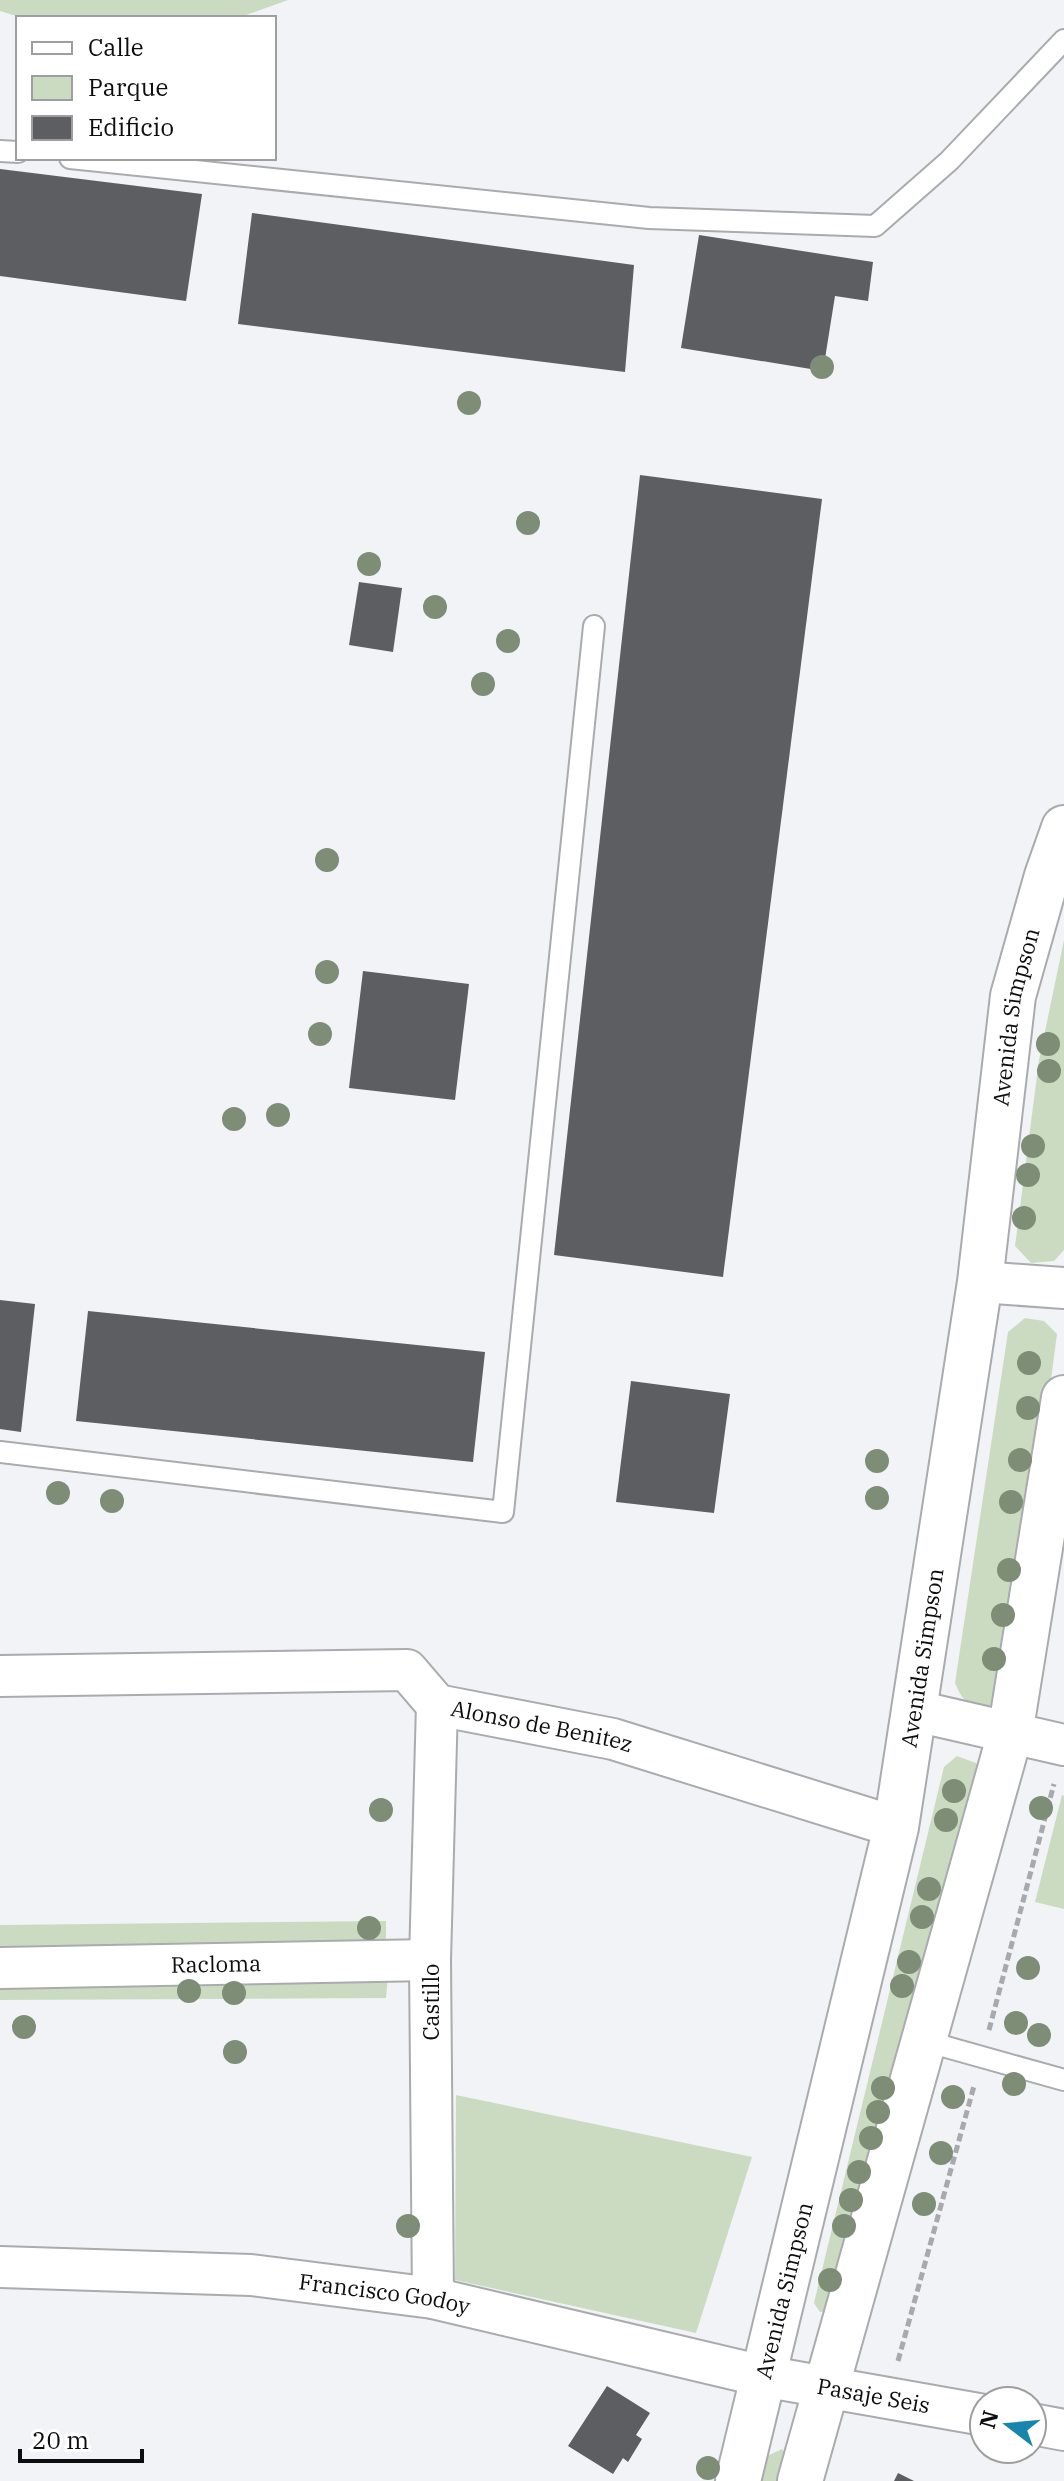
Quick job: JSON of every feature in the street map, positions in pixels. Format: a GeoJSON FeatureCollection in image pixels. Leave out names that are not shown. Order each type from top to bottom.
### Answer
{"type":"FeatureCollection","features":[{"type":"Feature","properties":{"kind":"main road","name":"Avenida Simpson"},"geometry":{"type":"LineString","coordinates":[[738,2481],[896,1827],[980,1282],[1013,996],[1064,828]]}},
{"type":"Feature","properties":{"kind":"main road"},"geometry":{"type":"LineString","coordinates":[[800,2481],[1010,1734],[1064,1398]]}},
{"type":"Feature","properties":{"kind":"street"},"geometry":{"type":"LineString","coordinates":[[980,1282],[1064,1288]]}},
{"type":"Feature","properties":{"kind":"street","name":"Alonso de Benitez"},"geometry":{"type":"LineString","coordinates":[[0,1676],[407,1670],[437,1705],[613,1739],[896,1827]]}},
{"type":"Feature","properties":{"kind":"street","name":"Castillo"},"geometry":{"type":"LineString","coordinates":[[433,2298],[430,1960],[437,1705]]}},
{"type":"Feature","properties":{"kind":"street"},"geometry":{"type":"LineString","coordinates":[[916,1711],[1064,1745]]}},
{"type":"Feature","properties":{"kind":"street","name":"Racloma"},"geometry":{"type":"LineString","coordinates":[[0,1968],[430,1960]]}},
{"type":"Feature","properties":{"kind":"street","name":"Francisco Godoy"},"geometry":{"type":"LineString","coordinates":[[0,2267],[251,2275],[433,2298],[763,2376]]}},
{"type":"Feature","properties":{"kind":"street","name":"Pasaje Seis"},"geometry":{"type":"LineString","coordinates":[[763,2376],[968,2412]]}},
{"type":"Feature","properties":{"kind":"lane"},"geometry":{"type":"LineString","coordinates":[[89,160],[649,218],[875,226],[949,161],[1064,40]]}},
{"type":"Feature","properties":{"kind":"lane"},"geometry":{"type":"LineString","coordinates":[[0,1452],[503,1512],[594,626]]}},
{"type":"Feature","properties":{"kind":"lane"},"geometry":{"type":"LineString","coordinates":[[925,2041],[1064,2080]]}},
{"type":"Feature","properties":{"kind":"green space"},"geometry":{"type":"Polygon","coordinates":[[[0,0],[288,0],[244,16],[16,16],[0,11],[0,0]]]}},
{"type":"Feature","properties":{"kind":"green space"},"geometry":{"type":"Polygon","coordinates":[[[1064,940],[1064,1250],[1054,1261],[1031,1263],[1015,1246],[1039,1060],[1064,940]]]}},
{"type":"Feature","properties":{"kind":"green space"},"geometry":{"type":"Polygon","coordinates":[[[1025,1318],[1044,1321],[1057,1334],[1010,1691],[999,1709],[983,1709],[967,1702],[955,1683],[1008,1332],[1025,1318]]]}},
{"type":"Feature","properties":{"kind":"green space"},"geometry":{"type":"Polygon","coordinates":[[[957,1756],[976,1763],[979,1774],[831,2311],[820,2312],[814,2303],[944,1767],[957,1756]]]}},
{"type":"Feature","properties":{"kind":"green space"},"geometry":{"type":"Polygon","coordinates":[[[1064,1796],[1064,1909],[1035,1902],[1064,1796]]]}},
{"type":"Feature","properties":{"kind":"green space"},"geometry":{"type":"Polygon","coordinates":[[[386,1921],[386,1949],[0,1951],[0,1925],[386,1921]]]}},
{"type":"Feature","properties":{"kind":"green space"},"geometry":{"type":"Polygon","coordinates":[[[388,1975],[386,1998],[0,2000],[0,1978],[388,1975]]]}},
{"type":"Feature","properties":{"kind":"green space"},"geometry":{"type":"Polygon","coordinates":[[[456,2095],[752,2157],[696,2333],[455,2280],[456,2095]]]}},
{"type":"Feature","properties":{"kind":"green space"},"geometry":{"type":"Polygon","coordinates":[[[782,2449],[794,2465],[790,2481],[760,2481],[765,2457],[782,2449]]]}},
{"type":"Feature","properties":{"kind":"building"},"geometry":{"type":"Polygon","coordinates":[[[0,169],[202,194],[186,301],[0,276],[0,169]]]}},
{"type":"Feature","properties":{"kind":"building"},"geometry":{"type":"Polygon","coordinates":[[[252,213],[634,265],[625,372],[238,324],[252,213]]]}},
{"type":"Feature","properties":{"kind":"building"},"geometry":{"type":"Polygon","coordinates":[[[699,235],[873,262],[868,301],[835,296],[823,371],[681,348],[699,235]]]}},
{"type":"Feature","properties":{"kind":"building"},"geometry":{"type":"Polygon","coordinates":[[[640,475],[822,499],[723,1277],[554,1255],[640,475]]]}},
{"type":"Feature","properties":{"kind":"building"},"geometry":{"type":"Polygon","coordinates":[[[359,582],[402,588],[393,652],[349,645],[359,582]]]}},
{"type":"Feature","properties":{"kind":"building"},"geometry":{"type":"Polygon","coordinates":[[[363,971],[469,984],[455,1100],[349,1088],[363,971]]]}},
{"type":"Feature","properties":{"kind":"building"},"geometry":{"type":"Polygon","coordinates":[[[0,1300],[35,1304],[21,1432],[0,1429],[0,1300]]]}},
{"type":"Feature","properties":{"kind":"building"},"geometry":{"type":"Polygon","coordinates":[[[88,1311],[485,1352],[473,1462],[76,1421],[88,1311]]]}},
{"type":"Feature","properties":{"kind":"building"},"geometry":{"type":"Polygon","coordinates":[[[631,1381],[730,1394],[714,1513],[616,1502],[631,1381]]]}},
{"type":"Feature","properties":{"kind":"building"},"geometry":{"type":"Polygon","coordinates":[[[607,2386],[650,2413],[636,2435],[642,2439],[628,2462],[623,2458],[613,2474],[568,2446],[607,2386]]]}},
{"type":"Feature","properties":{"kind":"building"},"geometry":{"type":"Polygon","coordinates":[[[898,2473],[914,2481],[894,2481],[898,2473]]]}}]}
